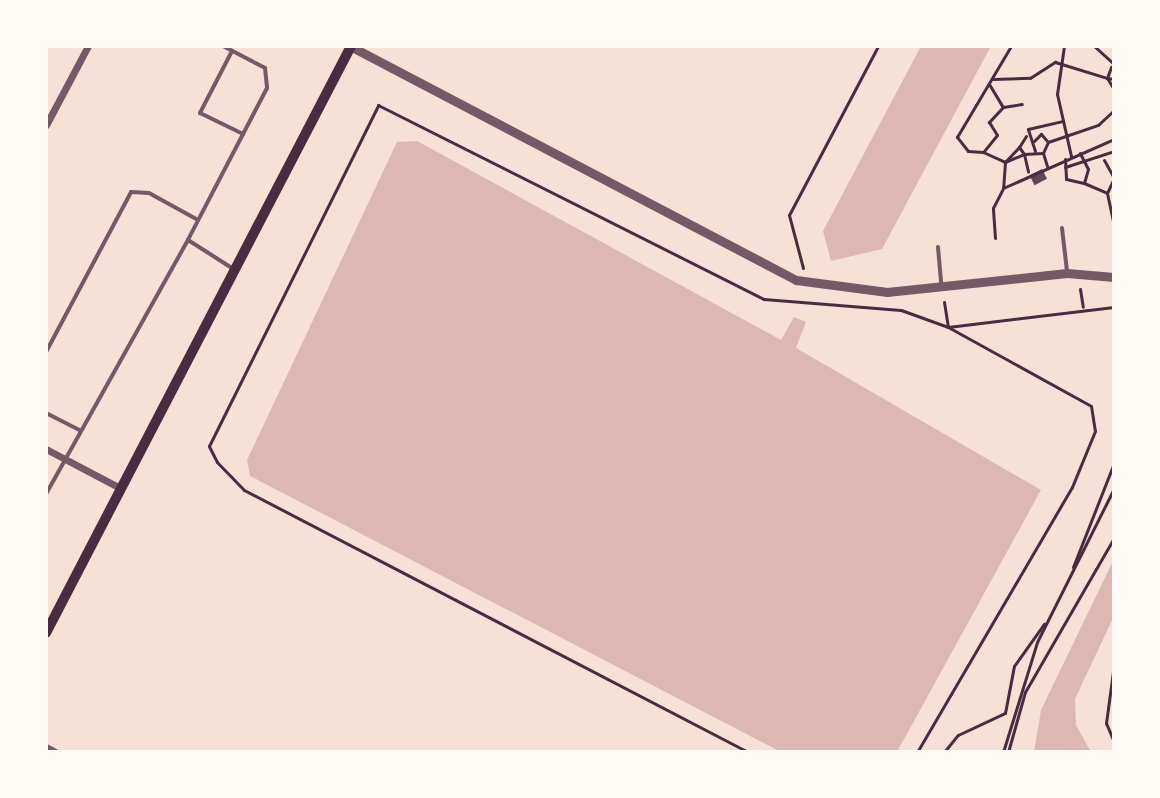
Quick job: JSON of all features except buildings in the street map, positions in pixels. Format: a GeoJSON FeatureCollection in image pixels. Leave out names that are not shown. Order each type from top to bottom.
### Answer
{"type":"FeatureCollection","features":[{"type":"Feature","properties":{"kind":"main road"},"geometry":{"type":"LineString","coordinates":[[46,633],[120,488],[238,271],[351,46]]}},
{"type":"Feature","properties":{"kind":"street"},"geometry":{"type":"LineString","coordinates":[[46,125],[88,46]]}},
{"type":"Feature","properties":{"kind":"street"},"geometry":{"type":"LineString","coordinates":[[351,46],[796,280],[852,290],[942,288],[1067,273],[1114,277]]}},
{"type":"Feature","properties":{"kind":"street"},"geometry":{"type":"LineString","coordinates":[[46,449],[120,488]]}},
{"type":"Feature","properties":{"kind":"street"},"geometry":{"type":"LineString","coordinates":[[46,747],[55,752]]}},
{"type":"Feature","properties":{"kind":"lane"},"geometry":{"type":"LineString","coordinates":[[46,494],[49,482],[65,459],[188,240],[267,88],[265,68],[223,46]]}},
{"type":"Feature","properties":{"kind":"lane"},"geometry":{"type":"LineString","coordinates":[[232,51],[200,113],[243,134]]}},
{"type":"Feature","properties":{"kind":"lane"},"geometry":{"type":"LineString","coordinates":[[46,352],[131,192],[149,193],[198,220]]}},
{"type":"Feature","properties":{"kind":"lane"},"geometry":{"type":"LineString","coordinates":[[1062,228],[1067,273]]}},
{"type":"Feature","properties":{"kind":"lane"},"geometry":{"type":"LineString","coordinates":[[188,240],[238,271]]}},
{"type":"Feature","properties":{"kind":"lane"},"geometry":{"type":"LineString","coordinates":[[938,247],[942,288]]}},
{"type":"Feature","properties":{"kind":"lane"},"geometry":{"type":"LineString","coordinates":[[46,413],[80,430]]}},
{"type":"Feature","properties":{"kind":"path"},"geometry":{"type":"LineString","coordinates":[[803,268],[789,215],[878,46]]}},
{"type":"Feature","properties":{"kind":"path"},"geometry":{"type":"LineString","coordinates":[[1011,46],[957,137],[968,151],[983,152],[1005,162],[1035,151],[1043,153]]}},
{"type":"Feature","properties":{"kind":"path"},"geometry":{"type":"LineString","coordinates":[[1064,46],[1061,63],[1062,121],[1071,156]]}},
{"type":"Feature","properties":{"kind":"path"},"geometry":{"type":"LineString","coordinates":[[993,79],[1012,83],[1061,63],[1107,78],[1114,76],[1111,64],[1097,54],[1094,46]]}},
{"type":"Feature","properties":{"kind":"path"},"geometry":{"type":"LineString","coordinates":[[1092,56],[1097,54]]}},
{"type":"Feature","properties":{"kind":"path"},"geometry":{"type":"LineString","coordinates":[[1111,64],[1107,78],[1114,89]]}},
{"type":"Feature","properties":{"kind":"path"},"geometry":{"type":"LineString","coordinates":[[989,84],[1003,107]]}},
{"type":"Feature","properties":{"kind":"path"},"geometry":{"type":"LineString","coordinates":[[983,152],[997,135],[989,122],[1003,107],[1022,104]]}},
{"type":"Feature","properties":{"kind":"path"},"geometry":{"type":"LineString","coordinates":[[748,752],[244,490],[209,446],[378,105],[764,299],[901,310],[948,327],[1091,406],[1097,419],[1072,487],[917,752]]}},
{"type":"Feature","properties":{"kind":"path"},"geometry":{"type":"LineString","coordinates":[[1047,166],[1043,153],[1048,142],[1098,125],[1114,110]]}},
{"type":"Feature","properties":{"kind":"path"},"geometry":{"type":"LineString","coordinates":[[1019,147],[1036,125],[1062,121]]}},
{"type":"Feature","properties":{"kind":"path"},"geometry":{"type":"LineString","coordinates":[[1036,125],[1048,142]]}},
{"type":"Feature","properties":{"kind":"path"},"geometry":{"type":"LineString","coordinates":[[1034,141],[1041,134]]}},
{"type":"Feature","properties":{"kind":"path"},"geometry":{"type":"LineString","coordinates":[[1027,136],[1034,141],[1035,151]]}},
{"type":"Feature","properties":{"kind":"path"},"geometry":{"type":"LineString","coordinates":[[1003,188],[1028,173],[1114,139]]}},
{"type":"Feature","properties":{"kind":"path"},"geometry":{"type":"LineString","coordinates":[[995,238],[993,208],[1003,188],[1005,162],[1011,147],[1019,147]]}},
{"type":"Feature","properties":{"kind":"path"},"geometry":{"type":"LineString","coordinates":[[1019,147],[1024,154],[1028,173]]}},
{"type":"Feature","properties":{"kind":"path"},"geometry":{"type":"LineString","coordinates":[[1091,148],[1095,160]]}},
{"type":"Feature","properties":{"kind":"path"},"geometry":{"type":"LineString","coordinates":[[1065,167],[1083,161],[1104,160],[1114,151]]}},
{"type":"Feature","properties":{"kind":"path"},"geometry":{"type":"LineString","coordinates":[[1080,153],[1084,183]]}},
{"type":"Feature","properties":{"kind":"path"},"geometry":{"type":"LineString","coordinates":[[1065,159],[1066,179],[1107,193]]}},
{"type":"Feature","properties":{"kind":"path"},"geometry":{"type":"LineString","coordinates":[[1104,160],[1114,178],[1113,187],[1107,193]]}},
{"type":"Feature","properties":{"kind":"path"},"geometry":{"type":"LineString","coordinates":[[1107,193],[1114,225]]}},
{"type":"Feature","properties":{"kind":"path"},"geometry":{"type":"LineString","coordinates":[[1080,289],[1083,307]]}},
{"type":"Feature","properties":{"kind":"path"},"geometry":{"type":"LineString","coordinates":[[944,302],[948,327]]}},
{"type":"Feature","properties":{"kind":"path"},"geometry":{"type":"LineString","coordinates":[[948,327],[1083,307],[1114,307]]}},
{"type":"Feature","properties":{"kind":"path"},"geometry":{"type":"LineString","coordinates":[[1072,571],[1114,463]]}},
{"type":"Feature","properties":{"kind":"path"},"geometry":{"type":"LineString","coordinates":[[1003,752],[1049,617],[1114,488]]}},
{"type":"Feature","properties":{"kind":"path"},"geometry":{"type":"LineString","coordinates":[[1008,752],[1025,692],[1114,538]]}},
{"type":"Feature","properties":{"kind":"path"},"geometry":{"type":"LineString","coordinates":[[944,752],[958,735],[1005,713],[1017,659],[1049,617]]}},
{"type":"Feature","properties":{"kind":"path"},"geometry":{"type":"LineString","coordinates":[[1114,664],[1106,723],[1114,742]]}},
{"type":"Feature","properties":{"kind":"shaded area"},"geometry":{"type":"Polygon","coordinates":[[[921,46],[991,46],[882,249],[831,261],[823,231],[921,46]]]}},
{"type":"Feature","properties":{"kind":"shaded area"},"geometry":{"type":"Polygon","coordinates":[[[417,141],[781,340],[794,317],[806,322],[796,348],[1041,490],[897,752],[781,752],[250,476],[247,460],[397,142],[417,141]]]}},
{"type":"Feature","properties":{"kind":"shaded area"},"geometry":{"type":"Polygon","coordinates":[[[1114,559],[1114,616],[1075,699],[1076,725],[1091,752],[1034,752],[1041,710],[1114,559]]]}}]}
